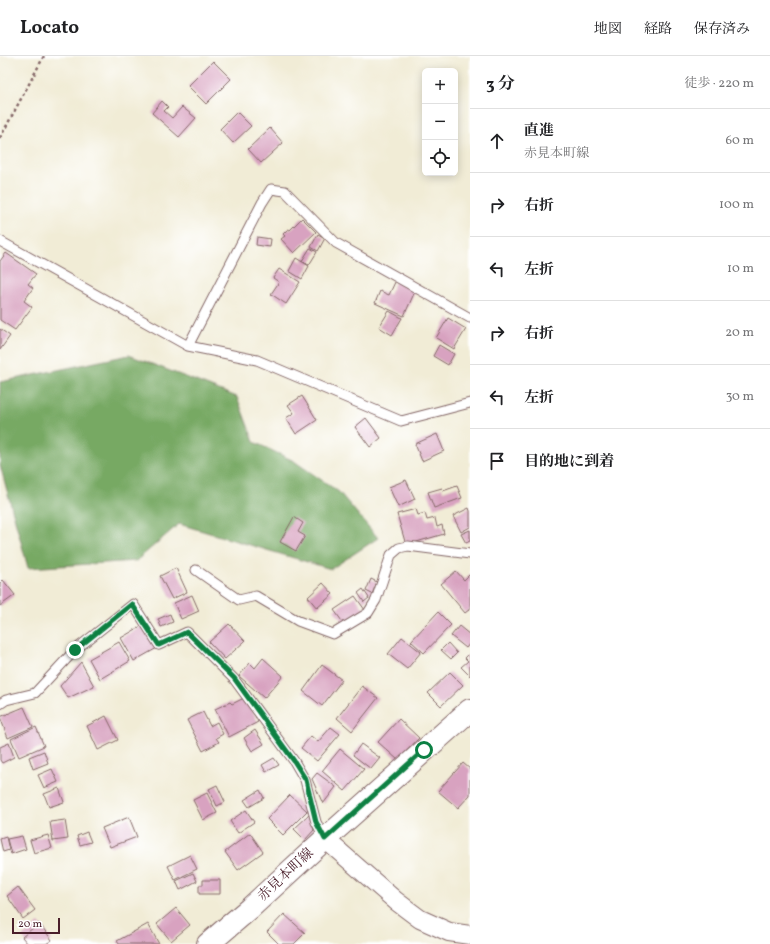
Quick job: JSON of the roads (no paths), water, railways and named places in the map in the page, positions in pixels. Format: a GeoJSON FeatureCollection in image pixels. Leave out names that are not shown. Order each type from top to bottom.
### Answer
{"type":"FeatureCollection","features":[{"type":"Feature","properties":{"kind":"main road","name":"赤見本町線"},"geometry":{"type":"LineString","coordinates":[[208,944],[249,909],[470,710]]}},
{"type":"Feature","properties":{"kind":"street"},"geometry":{"type":"LineString","coordinates":[[325,839],[396,901],[420,919],[449,932],[470,935]]}},
{"type":"Feature","properties":{"kind":"lane"},"geometry":{"type":"LineString","coordinates":[[188,346],[262,203],[271,190],[285,190],[336,243],[470,318]]}},
{"type":"Feature","properties":{"kind":"lane"},"geometry":{"type":"LineString","coordinates":[[0,241],[188,346],[256,360],[401,421],[470,403]]}},
{"type":"Feature","properties":{"kind":"lane"},"geometry":{"type":"LineString","coordinates":[[196,570],[239,600],[256,596],[298,620],[333,634],[368,613],[376,600],[390,555],[399,548],[408,546],[470,554]]}},
{"type":"Feature","properties":{"kind":"lane"},"geometry":{"type":"LineString","coordinates":[[0,704],[6,700],[36,693],[75,650],[132,604],[159,645],[187,632],[234,678],[306,780],[316,822],[325,839]]}}]}
